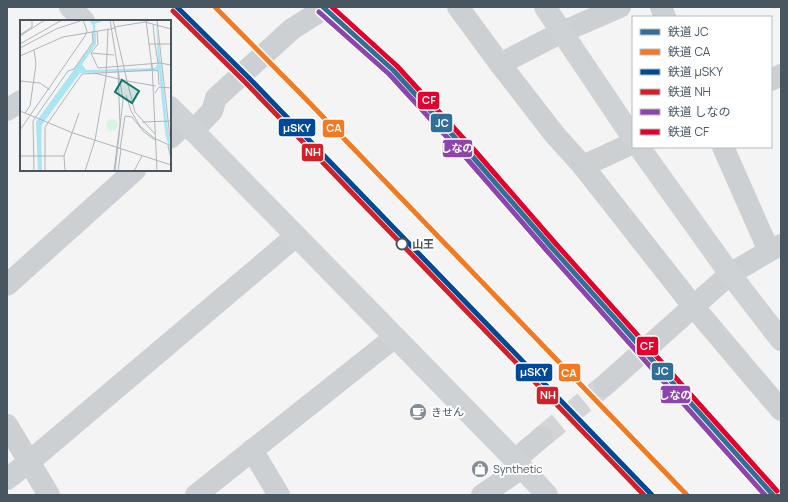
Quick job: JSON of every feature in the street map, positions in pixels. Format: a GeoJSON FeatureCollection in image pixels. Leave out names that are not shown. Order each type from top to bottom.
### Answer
{"type":"FeatureCollection","features":[{"type":"Feature","properties":{"kind":"street"},"geometry":{"type":"LineString","coordinates":[[70,7],[83,20]]}},
{"type":"Feature","properties":{"kind":"street"},"geometry":{"type":"LineString","coordinates":[[171,137],[212,112],[216,98],[292,29],[327,7]]}},
{"type":"Feature","properties":{"kind":"street"},"geometry":{"type":"LineString","coordinates":[[458,7],[555,135],[583,166],[693,306],[781,410]]}},
{"type":"Feature","properties":{"kind":"street"},"geometry":{"type":"LineString","coordinates":[[545,7],[632,137]]}},
{"type":"Feature","properties":{"kind":"street"},"geometry":{"type":"LineString","coordinates":[[500,64],[562,32],[620,7]]}},
{"type":"Feature","properties":{"kind":"street"},"geometry":{"type":"LineString","coordinates":[[772,80],[781,75]]}},
{"type":"Feature","properties":{"kind":"street"},"geometry":{"type":"LineString","coordinates":[[7,110],[20,102]]}},
{"type":"Feature","properties":{"kind":"street"},"geometry":{"type":"LineString","coordinates":[[171,108],[396,337],[547,495]]}},
{"type":"Feature","properties":{"kind":"street"},"geometry":{"type":"LineString","coordinates":[[583,166],[632,143]]}},
{"type":"Feature","properties":{"kind":"street"},"geometry":{"type":"LineString","coordinates":[[640,148],[730,274],[781,340]]}},
{"type":"Feature","properties":{"kind":"street"},"geometry":{"type":"LineString","coordinates":[[604,386],[730,274],[775,248],[724,148]]}},
{"type":"Feature","properties":{"kind":"street"},"geometry":{"type":"LineString","coordinates":[[7,285],[133,171]]}},
{"type":"Feature","properties":{"kind":"street"},"geometry":{"type":"LineString","coordinates":[[7,479],[296,236]]}},
{"type":"Feature","properties":{"kind":"street"},"geometry":{"type":"LineString","coordinates":[[196,495],[396,337]]}},
{"type":"Feature","properties":{"kind":"street"},"geometry":{"type":"LineString","coordinates":[[7,425],[49,495]]}},
{"type":"Feature","properties":{"kind":"street"},"geometry":{"type":"LineString","coordinates":[[482,495],[519,464],[542,437]]}},
{"type":"Feature","properties":{"kind":"street"},"geometry":{"type":"LineString","coordinates":[[252,450],[279,495]]}},
{"type":"Feature","properties":{"kind":"tunnel"},"geometry":{"type":"LineString","coordinates":[[542,437],[604,386]]}},
{"type":"Feature","properties":{"kind":"rail line","name":"μSKY"},"geometry":{"type":"LineString","coordinates":[[177,7],[249,78],[652,495]]}},
{"type":"Feature","properties":{"kind":"rail line","name":"CA"},"geometry":{"type":"LineString","coordinates":[[215,7],[301,94],[687,495]]}},
{"type":"Feature","properties":{"kind":"rail line","name":"JC"},"geometry":{"type":"LineString","coordinates":[[323,7],[393,70],[472,156],[552,248],[773,495]]}},
{"type":"Feature","properties":{"kind":"rail line","name":"CF"},"geometry":{"type":"LineString","coordinates":[[332,7],[397,66],[476,152],[556,244],[777,491]]}},
{"type":"Feature","properties":{"kind":"rail line","name":"NH"},"geometry":{"type":"LineString","coordinates":[[173,11],[245,82],[644,495]]}},
{"type":"Feature","properties":{"kind":"rail line","name":"しなの"},"geometry":{"type":"LineString","coordinates":[[319,12],[389,74],[468,160],[765,495]]}},
{"type":"Feature","properties":{"kind":"place","name":"山王"},"geometry":{"type":"Point","coordinates":[402,244]}},
{"type":"Feature","properties":{"kind":"place","name":"きせん"},"geometry":{"type":"Point","coordinates":[418,412]}},
{"type":"Feature","properties":{"kind":"place","name":"Synthetic"},"geometry":{"type":"Point","coordinates":[480,469]}}]}
